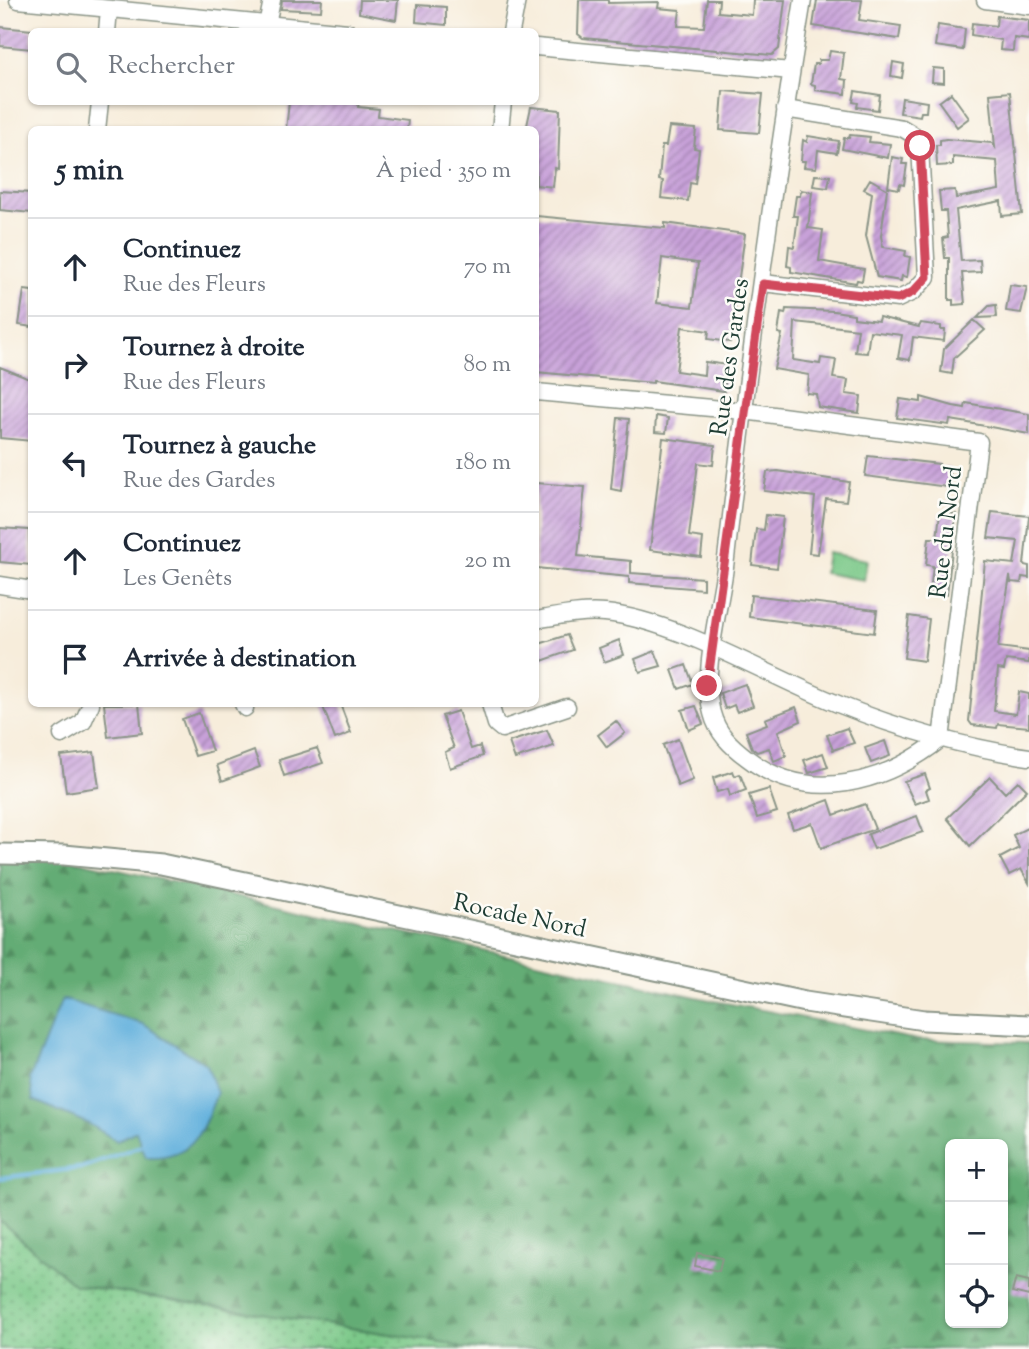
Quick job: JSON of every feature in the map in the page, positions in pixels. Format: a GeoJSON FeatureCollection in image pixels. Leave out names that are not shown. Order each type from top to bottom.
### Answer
{"type":"FeatureCollection","features":[{"type":"Feature","properties":{"kind":"main road","name":"Rocade Nord"},"geometry":{"type":"LineString","coordinates":[[0,854],[64,855],[161,864],[804,1002],[925,1020],[1029,1025]]}},
{"type":"Feature","properties":{"kind":"street"},"geometry":{"type":"LineString","coordinates":[[18,0],[302,28]]}},
{"type":"Feature","properties":{"kind":"street"},"geometry":{"type":"LineString","coordinates":[[267,25],[271,0]]}},
{"type":"Feature","properties":{"kind":"street"},"geometry":{"type":"LineString","coordinates":[[512,28],[517,0]]}},
{"type":"Feature","properties":{"kind":"street","name":"Rue des Gardes"},"geometry":{"type":"LineString","coordinates":[[803,0],[785,109],[707,686],[716,726],[736,750],[778,775],[794,781],[828,786],[858,783],[906,764],[941,739]]}},
{"type":"Feature","properties":{"kind":"street"},"geometry":{"type":"LineString","coordinates":[[985,0],[1029,6]]}},
{"type":"Feature","properties":{"kind":"street"},"geometry":{"type":"LineString","coordinates":[[107,28],[109,9]]}},
{"type":"Feature","properties":{"kind":"street"},"geometry":{"type":"LineString","coordinates":[[539,47],[791,71]]}},
{"type":"Feature","properties":{"kind":"street"},"geometry":{"type":"LineString","coordinates":[[97,126],[100,105]]}},
{"type":"Feature","properties":{"kind":"street"},"geometry":{"type":"LineString","coordinates":[[500,126],[503,105]]}},
{"type":"Feature","properties":{"kind":"street"},"geometry":{"type":"LineString","coordinates":[[763,284],[898,299],[913,292],[927,277],[920,146],[912,134],[902,128],[785,109]]}},
{"type":"Feature","properties":{"kind":"street"},"geometry":{"type":"LineString","coordinates":[[539,392],[744,411]]}},
{"type":"Feature","properties":{"kind":"street","name":"Rue du Nord"},"geometry":{"type":"LineString","coordinates":[[744,411],[979,442],[941,739]]}},
{"type":"Feature","properties":{"kind":"street"},"geometry":{"type":"LineString","coordinates":[[0,586],[28,590]]}},
{"type":"Feature","properties":{"kind":"street"},"geometry":{"type":"LineString","coordinates":[[539,619],[574,613],[604,613],[632,618],[714,649],[836,704],[941,739],[1029,757]]}},
{"type":"Feature","properties":{"kind":"street"},"geometry":{"type":"LineString","coordinates":[[490,707],[496,724],[502,729],[568,706]]}},
{"type":"Feature","properties":{"kind":"street"},"geometry":{"type":"LineString","coordinates":[[62,735],[83,722],[90,707]]}},
{"type":"Feature","properties":{"kind":"green space"},"geometry":{"type":"Polygon","coordinates":[[[827,553],[867,560],[864,580],[824,573],[827,553]]]}},
{"type":"Feature","properties":{"kind":"green space"},"geometry":{"type":"Polygon","coordinates":[[[0,844],[710,1000],[918,1040],[1029,1043],[1029,1349],[464,1349],[447,1343],[75,1285],[0,1221],[0,844]]]}},
{"type":"Feature","properties":{"kind":"green space"},"geometry":{"type":"Polygon","coordinates":[[[0,1221],[75,1285],[447,1343],[464,1349],[0,1349],[0,1221]]]}},
{"type":"Feature","properties":{"kind":"water"},"geometry":{"type":"Polygon","coordinates":[[[62,999],[143,1024],[207,1065],[217,1093],[201,1130],[186,1148],[162,1156],[146,1157],[136,1131],[117,1141],[89,1124],[33,1100],[30,1078],[62,999]]]}},
{"type":"Feature","properties":{"kind":"building"},"geometry":{"type":"Polygon","coordinates":[[[282,0],[322,0],[321,11],[281,9],[282,0]]]}},
{"type":"Feature","properties":{"kind":"building"},"geometry":{"type":"Polygon","coordinates":[[[360,0],[398,0],[396,20],[359,13],[360,0]]]}},
{"type":"Feature","properties":{"kind":"building"},"geometry":{"type":"Polygon","coordinates":[[[579,0],[608,0],[608,3],[659,2],[658,8],[680,10],[678,26],[704,27],[707,0],[719,0],[718,12],[752,15],[753,0],[785,0],[779,49],[772,55],[583,38],[578,34],[579,0]]]}},
{"type":"Feature","properties":{"kind":"building"},"geometry":{"type":"Polygon","coordinates":[[[817,0],[862,0],[859,20],[901,26],[899,39],[813,26],[817,0]]]}},
{"type":"Feature","properties":{"kind":"building"},"geometry":{"type":"Polygon","coordinates":[[[417,5],[446,7],[446,25],[416,22],[417,5]]]}},
{"type":"Feature","properties":{"kind":"building"},"geometry":{"type":"Polygon","coordinates":[[[997,16],[1029,20],[1029,40],[1014,38],[1013,51],[1000,50],[1001,40],[971,35],[972,23],[996,26],[997,16]]]}},
{"type":"Feature","properties":{"kind":"building"},"geometry":{"type":"Polygon","coordinates":[[[938,25],[965,29],[963,50],[935,46],[938,25]]]}},
{"type":"Feature","properties":{"kind":"building"},"geometry":{"type":"Polygon","coordinates":[[[0,27],[28,30],[28,49],[0,46],[0,27]]]}},
{"type":"Feature","properties":{"kind":"building"},"geometry":{"type":"Polygon","coordinates":[[[830,51],[844,53],[841,79],[847,80],[846,94],[815,90],[815,85],[811,84],[814,64],[818,64],[819,60],[828,60],[830,51]]]}},
{"type":"Feature","properties":{"kind":"building"},"geometry":{"type":"Polygon","coordinates":[[[893,62],[904,64],[902,78],[891,76],[893,62]]]}},
{"type":"Feature","properties":{"kind":"building"},"geometry":{"type":"Polygon","coordinates":[[[933,68],[944,69],[944,83],[932,82],[933,68]]]}},
{"type":"Feature","properties":{"kind":"building"},"geometry":{"type":"Polygon","coordinates":[[[723,91],[763,94],[759,133],[720,130],[723,91]]]}},
{"type":"Feature","properties":{"kind":"building"},"geometry":{"type":"Polygon","coordinates":[[[855,91],[880,95],[878,110],[857,107],[858,103],[853,102],[855,91]]]}},
{"type":"Feature","properties":{"kind":"building"},"geometry":{"type":"Polygon","coordinates":[[[1010,92],[1022,214],[1002,216],[1001,201],[956,210],[961,261],[980,260],[981,272],[962,273],[965,304],[953,305],[953,300],[949,300],[949,258],[945,258],[943,238],[948,237],[946,211],[941,211],[939,191],[955,190],[956,198],[999,190],[997,161],[953,157],[953,165],[937,166],[936,145],[940,145],[940,140],[946,139],[992,143],[995,147],[990,94],[1010,92]]]}},
{"type":"Feature","properties":{"kind":"building"},"geometry":{"type":"Polygon","coordinates":[[[951,93],[969,118],[957,127],[939,102],[951,93]]]}},
{"type":"Feature","properties":{"kind":"building"},"geometry":{"type":"Polygon","coordinates":[[[902,98],[927,102],[926,112],[921,112],[920,116],[900,113],[902,98]]]}},
{"type":"Feature","properties":{"kind":"building"},"geometry":{"type":"Polygon","coordinates":[[[289,105],[358,105],[379,109],[378,116],[408,120],[407,126],[286,126],[289,105]]]}},
{"type":"Feature","properties":{"kind":"building"},"geometry":{"type":"Polygon","coordinates":[[[531,107],[560,110],[558,169],[555,168],[553,187],[539,185],[539,126],[527,126],[531,107]]]}},
{"type":"Feature","properties":{"kind":"building"},"geometry":{"type":"Polygon","coordinates":[[[669,127],[696,129],[694,148],[699,149],[695,184],[690,183],[688,201],[661,198],[663,181],[659,180],[662,146],[666,146],[669,127]]]}},
{"type":"Feature","properties":{"kind":"building"},"geometry":{"type":"Polygon","coordinates":[[[850,135],[870,137],[869,142],[890,144],[888,158],[842,149],[844,138],[849,138],[850,135]]]}},
{"type":"Feature","properties":{"kind":"building"},"geometry":{"type":"Polygon","coordinates":[[[808,136],[839,141],[837,153],[818,150],[816,168],[804,167],[805,161],[801,161],[803,140],[807,142],[808,136]]]}},
{"type":"Feature","properties":{"kind":"building"},"geometry":{"type":"Polygon","coordinates":[[[892,157],[903,159],[902,164],[907,164],[904,185],[900,184],[899,189],[888,187],[892,157]]]}},
{"type":"Feature","properties":{"kind":"building"},"geometry":{"type":"Polygon","coordinates":[[[815,175],[830,176],[828,188],[813,186],[815,175]]]}},
{"type":"Feature","properties":{"kind":"building"},"geometry":{"type":"Polygon","coordinates":[[[870,179],[887,189],[881,236],[883,247],[906,251],[905,256],[910,257],[907,277],[902,276],[901,281],[877,277],[866,236],[872,193],[864,189],[870,179]]]}},
{"type":"Feature","properties":{"kind":"building"},"geometry":{"type":"Polygon","coordinates":[[[801,190],[812,192],[808,228],[823,230],[819,261],[864,269],[862,281],[857,280],[856,283],[791,272],[791,267],[787,266],[789,246],[794,247],[798,216],[793,216],[796,196],[800,196],[801,190]]]}},
{"type":"Feature","properties":{"kind":"building"},"geometry":{"type":"Polygon","coordinates":[[[0,191],[28,193],[28,213],[0,210],[0,191]]]}},
{"type":"Feature","properties":{"kind":"building"},"geometry":{"type":"Polygon","coordinates":[[[539,216],[665,228],[665,223],[745,234],[730,342],[708,339],[709,331],[682,327],[676,371],[704,375],[705,362],[728,365],[724,391],[539,372],[539,216]],[[662,258],[657,303],[692,307],[698,263],[662,258]]]}},
{"type":"Feature","properties":{"kind":"building"},"geometry":{"type":"Polygon","coordinates":[[[1010,285],[1027,287],[1021,313],[1006,311],[1010,285]]]}},
{"type":"Feature","properties":{"kind":"building"},"geometry":{"type":"Polygon","coordinates":[[[24,290],[28,290],[28,326],[19,325],[24,290]]]}},
{"type":"Feature","properties":{"kind":"building"},"geometry":{"type":"Polygon","coordinates":[[[996,305],[997,317],[977,318],[989,306],[996,305]]]}},
{"type":"Feature","properties":{"kind":"building"},"geometry":{"type":"Polygon","coordinates":[[[786,309],[834,311],[854,314],[854,318],[878,321],[879,317],[919,327],[921,323],[941,326],[941,330],[945,330],[944,341],[913,337],[910,360],[898,358],[902,335],[870,331],[867,353],[855,352],[858,329],[795,322],[793,360],[820,364],[821,358],[836,360],[833,378],[848,380],[846,394],[861,396],[859,413],[818,407],[816,394],[807,393],[809,375],[774,369],[782,334],[778,333],[781,313],[785,314],[786,309]]]}},
{"type":"Feature","properties":{"kind":"building"},"geometry":{"type":"Polygon","coordinates":[[[974,320],[985,330],[954,358],[952,374],[941,372],[944,349],[974,320]]]}},
{"type":"Feature","properties":{"kind":"building"},"geometry":{"type":"Polygon","coordinates":[[[0,367],[28,378],[28,441],[0,438],[0,367]]]}},
{"type":"Feature","properties":{"kind":"building"},"geometry":{"type":"Polygon","coordinates":[[[921,397],[965,408],[966,403],[1029,414],[1029,434],[950,420],[949,425],[897,418],[900,399],[921,402],[921,397]]]}},
{"type":"Feature","properties":{"kind":"building"},"geometry":{"type":"Polygon","coordinates":[[[656,416],[668,418],[666,433],[655,432],[656,416]]]}},
{"type":"Feature","properties":{"kind":"building"},"geometry":{"type":"Polygon","coordinates":[[[618,418],[629,419],[621,491],[611,489],[618,418]]]}},
{"type":"Feature","properties":{"kind":"building"},"geometry":{"type":"Polygon","coordinates":[[[663,438],[715,445],[713,465],[698,463],[689,536],[703,538],[701,557],[650,550],[663,438]]]}},
{"type":"Feature","properties":{"kind":"building"},"geometry":{"type":"Polygon","coordinates":[[[868,456],[939,464],[939,467],[950,468],[947,487],[865,476],[868,456]]]}},
{"type":"Feature","properties":{"kind":"building"},"geometry":{"type":"Polygon","coordinates":[[[778,471],[849,482],[846,501],[826,499],[818,554],[809,553],[815,497],[764,491],[767,472],[778,471]]]}},
{"type":"Feature","properties":{"kind":"building"},"geometry":{"type":"Polygon","coordinates":[[[539,483],[585,487],[578,556],[631,561],[631,573],[703,578],[703,589],[629,583],[629,577],[539,568],[539,483]]]}},
{"type":"Feature","properties":{"kind":"building"},"geometry":{"type":"Polygon","coordinates":[[[992,512],[1029,516],[1024,565],[1029,566],[1029,578],[1022,577],[1021,583],[1011,582],[1010,576],[998,647],[1029,651],[1029,663],[1006,660],[1004,670],[998,669],[994,711],[1016,714],[1019,692],[1029,694],[1029,727],[998,724],[997,728],[972,725],[969,721],[985,561],[1014,564],[1018,541],[988,538],[992,512]]]}},
{"type":"Feature","properties":{"kind":"building"},"geometry":{"type":"Polygon","coordinates":[[[940,513],[956,514],[947,595],[930,593],[933,566],[926,565],[929,538],[937,538],[940,513]]]}},
{"type":"Feature","properties":{"kind":"building"},"geometry":{"type":"Polygon","coordinates":[[[766,515],[783,517],[777,568],[752,565],[756,529],[764,530],[766,515]]]}},
{"type":"Feature","properties":{"kind":"building"},"geometry":{"type":"Polygon","coordinates":[[[0,528],[28,530],[28,565],[0,562],[0,528]]]}},
{"type":"Feature","properties":{"kind":"building"},"geometry":{"type":"Polygon","coordinates":[[[751,595],[877,610],[874,633],[749,617],[751,595]]]}},
{"type":"Feature","properties":{"kind":"building"},"geometry":{"type":"Polygon","coordinates":[[[909,616],[929,619],[924,661],[904,658],[909,616]]]}},
{"type":"Feature","properties":{"kind":"building"},"geometry":{"type":"Polygon","coordinates":[[[567,635],[573,650],[539,662],[539,644],[567,635]]]}},
{"type":"Feature","properties":{"kind":"building"},"geometry":{"type":"Polygon","coordinates":[[[619,640],[624,655],[604,662],[599,648],[619,640]]]}},
{"type":"Feature","properties":{"kind":"building"},"geometry":{"type":"Polygon","coordinates":[[[655,651],[661,666],[640,672],[635,659],[655,651]]]}},
{"type":"Feature","properties":{"kind":"building"},"geometry":{"type":"Polygon","coordinates":[[[686,665],[693,684],[679,689],[672,670],[686,665]]]}},
{"type":"Feature","properties":{"kind":"building"},"geometry":{"type":"Polygon","coordinates":[[[745,684],[753,706],[737,712],[734,705],[725,709],[720,693],[745,684]]]}},
{"type":"Feature","properties":{"kind":"building"},"geometry":{"type":"Polygon","coordinates":[[[696,706],[703,724],[689,730],[682,710],[696,706]]]}},
{"type":"Feature","properties":{"kind":"building"},"geometry":{"type":"Polygon","coordinates":[[[104,707],[139,707],[142,733],[108,737],[104,707]]]}},
{"type":"Feature","properties":{"kind":"building"},"geometry":{"type":"Polygon","coordinates":[[[323,707],[341,707],[351,733],[335,739],[323,707]]]}},
{"type":"Feature","properties":{"kind":"building"},"geometry":{"type":"Polygon","coordinates":[[[796,707],[801,721],[778,731],[786,756],[774,761],[769,748],[757,752],[752,748],[746,732],[767,724],[765,719],[796,707]]]}},
{"type":"Feature","properties":{"kind":"building"},"geometry":{"type":"Polygon","coordinates":[[[458,711],[471,749],[480,746],[483,756],[450,768],[445,752],[454,748],[442,716],[458,711]]]}},
{"type":"Feature","properties":{"kind":"building"},"geometry":{"type":"Polygon","coordinates":[[[199,713],[212,751],[195,756],[182,719],[199,713]]]}},
{"type":"Feature","properties":{"kind":"building"},"geometry":{"type":"Polygon","coordinates":[[[616,721],[625,733],[607,747],[598,735],[616,721]]]}},
{"type":"Feature","properties":{"kind":"building"},"geometry":{"type":"Polygon","coordinates":[[[847,728],[854,743],[833,750],[827,735],[847,728]]]}},
{"type":"Feature","properties":{"kind":"building"},"geometry":{"type":"Polygon","coordinates":[[[547,730],[554,746],[515,759],[509,742],[547,730]]]}},
{"type":"Feature","properties":{"kind":"building"},"geometry":{"type":"Polygon","coordinates":[[[678,739],[693,780],[678,786],[663,745],[678,739]]]}},
{"type":"Feature","properties":{"kind":"building"},"geometry":{"type":"Polygon","coordinates":[[[885,741],[890,756],[871,763],[865,748],[885,741]]]}},
{"type":"Feature","properties":{"kind":"building"},"geometry":{"type":"Polygon","coordinates":[[[317,748],[323,763],[284,776],[279,760],[317,748]]]}},
{"type":"Feature","properties":{"kind":"building"},"geometry":{"type":"Polygon","coordinates":[[[254,751],[260,767],[222,781],[217,765],[254,751]]]}},
{"type":"Feature","properties":{"kind":"building"},"geometry":{"type":"Polygon","coordinates":[[[94,752],[99,787],[66,792],[61,756],[94,752]]]}},
{"type":"Feature","properties":{"kind":"building"},"geometry":{"type":"Polygon","coordinates":[[[823,753],[828,767],[809,773],[804,760],[823,753]]]}},
{"type":"Feature","properties":{"kind":"building"},"geometry":{"type":"Polygon","coordinates":[[[733,771],[735,776],[740,774],[746,790],[730,796],[728,789],[717,792],[713,778],[733,771]]]}},
{"type":"Feature","properties":{"kind":"building"},"geometry":{"type":"Polygon","coordinates":[[[925,774],[930,788],[926,790],[929,799],[915,804],[904,781],[925,774]]]}},
{"type":"Feature","properties":{"kind":"building"},"geometry":{"type":"Polygon","coordinates":[[[990,777],[1005,793],[1018,781],[1027,790],[970,846],[947,818],[990,777]]]}},
{"type":"Feature","properties":{"kind":"building"},"geometry":{"type":"Polygon","coordinates":[[[769,789],[777,812],[757,818],[749,795],[769,789]]]}},
{"type":"Feature","properties":{"kind":"building"},"geometry":{"type":"Polygon","coordinates":[[[829,800],[834,815],[865,804],[875,829],[821,848],[812,823],[793,829],[788,815],[829,800]]]}},
{"type":"Feature","properties":{"kind":"building"},"geometry":{"type":"Polygon","coordinates":[[[917,816],[923,832],[874,849],[868,834],[917,816]]]}},
{"type":"Feature","properties":{"kind":"building"},"geometry":{"type":"Polygon","coordinates":[[[1029,827],[1029,883],[1021,869],[1009,875],[1000,858],[1019,848],[1013,835],[1029,827]]]}},
{"type":"Feature","properties":{"kind":"building"},"geometry":{"type":"Polygon","coordinates":[[[697,1253],[722,1258],[719,1271],[695,1266],[697,1253]]]}},
{"type":"Feature","properties":{"kind":"building"},"geometry":{"type":"Polygon","coordinates":[[[1016,1278],[1029,1281],[1029,1296],[1012,1292],[1016,1278]]]}},
{"type":"Feature","properties":{"kind":"waterway"},"geometry":{"type":"LineString","coordinates":[[0,1178],[81,1168],[143,1145]]}},
{"type":"Feature","properties":{"kind":"route"},"geometry":{"type":"LineString","coordinates":[[707,686],[763,284],[898,299],[913,292],[927,277],[920,146]]}}]}
